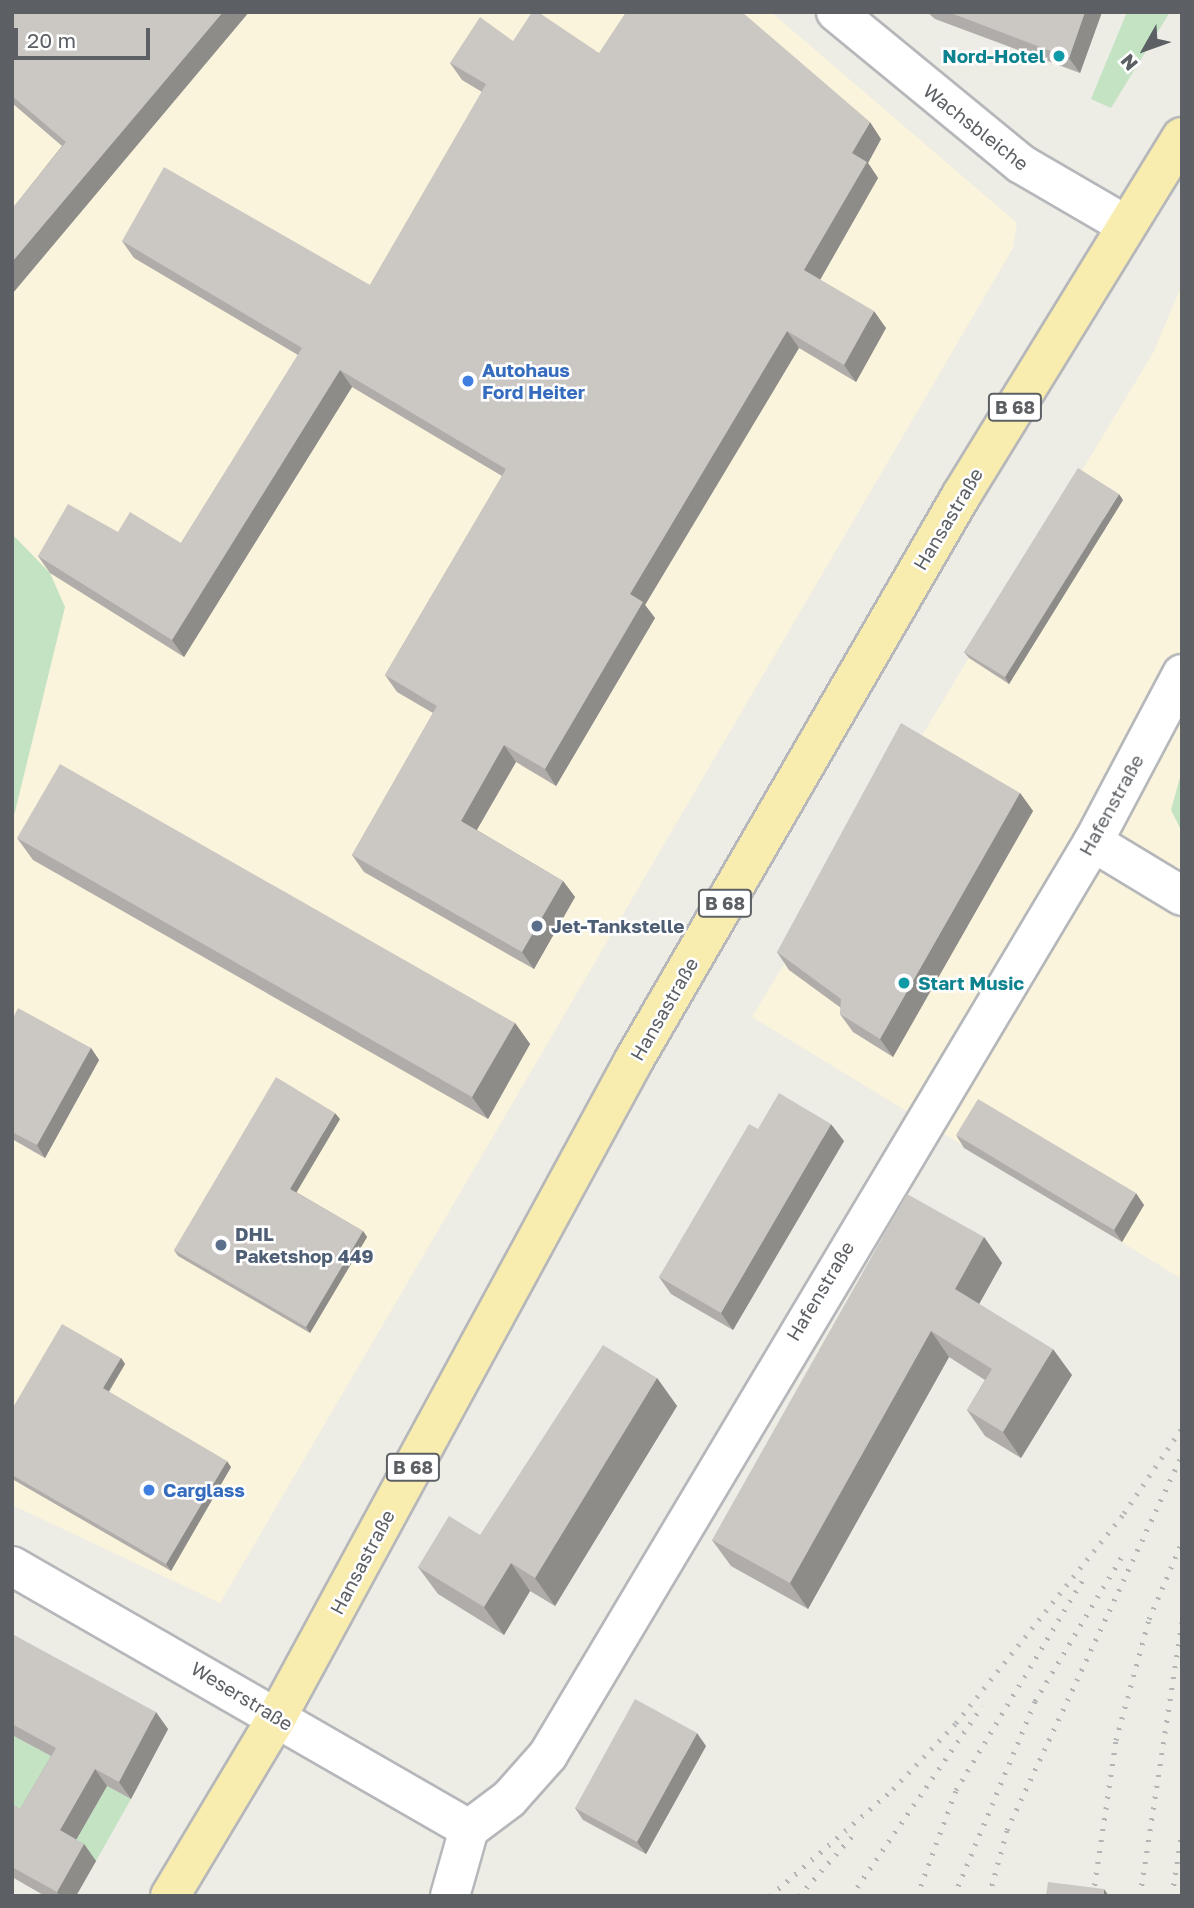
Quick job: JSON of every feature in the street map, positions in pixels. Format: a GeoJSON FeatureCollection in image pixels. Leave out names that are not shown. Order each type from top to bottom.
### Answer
{"type":"FeatureCollection","features":[{"type":"Feature","properties":{"kind":"main road","name":"Hansastraße"},"geometry":{"type":"LineString","coordinates":[[170,1896],[277,1717],[634,1060],[1126,225],[1182,136]]}},
{"type":"Feature","properties":{"kind":"street","name":"Wachsbleiche"},"geometry":{"type":"LineString","coordinates":[[836,12],[1021,164],[1126,225]]}},
{"type":"Feature","properties":{"kind":"street","name":"Hafenstraße"},"geometry":{"type":"LineString","coordinates":[[469,1829],[509,1799],[548,1755],[1093,842],[1182,674]]}},
{"type":"Feature","properties":{"kind":"street"},"geometry":{"type":"LineString","coordinates":[[1093,842],[1182,896]]}},
{"type":"Feature","properties":{"kind":"street","name":"Weserstraße"},"geometry":{"type":"LineString","coordinates":[[12,1566],[469,1829]]}},
{"type":"Feature","properties":{"kind":"street"},"geometry":{"type":"LineString","coordinates":[[450,1896],[469,1829]]}},
{"type":"Feature","properties":{"kind":"shaded area"},"geometry":{"type":"Polygon","coordinates":[[[12,12],[771,12],[1017,223],[1013,248],[220,1603],[12,1505],[12,12]]]}},
{"type":"Feature","properties":{"kind":"shaded area"},"geometry":{"type":"Polygon","coordinates":[[[1182,285],[1182,1279],[752,1017],[1153,353],[1182,285]]]}},
{"type":"Feature","properties":{"kind":"green space"},"geometry":{"type":"Polygon","coordinates":[[[1127,12],[1170,12],[1111,108],[1091,99],[1127,12]]]}},
{"type":"Feature","properties":{"kind":"green space"},"geometry":{"type":"Polygon","coordinates":[[[12,534],[50,573],[65,607],[12,824],[12,534]]]}},
{"type":"Feature","properties":{"kind":"green space"},"geometry":{"type":"Polygon","coordinates":[[[1182,770],[1182,832],[1171,810],[1182,770]]]}},
{"type":"Feature","properties":{"kind":"green space"},"geometry":{"type":"Polygon","coordinates":[[[12,1735],[68,1765],[32,1826],[12,1815],[12,1735]]]}},
{"type":"Feature","properties":{"kind":"green space"},"geometry":{"type":"Polygon","coordinates":[[[107,1786],[131,1799],[96,1861],[72,1847],[107,1786]]]}},
{"type":"Feature","properties":{"kind":"building"},"geometry":{"type":"Polygon","coordinates":[[[12,12],[223,12],[12,262],[12,209],[66,142],[12,96],[12,12]]]}},
{"type":"Feature","properties":{"kind":"building"},"geometry":{"type":"Polygon","coordinates":[[[532,12],[538,12],[599,53],[626,12],[742,12],[870,122],[852,153],[867,162],[804,270],[874,311],[844,365],[787,331],[630,594],[643,602],[545,769],[504,745],[461,821],[563,881],[522,952],[352,855],[437,706],[385,675],[506,469],[340,370],[172,640],[38,556],[68,504],[118,532],[130,512],[181,543],[302,348],[122,241],[164,167],[370,285],[486,84],[450,63],[480,17],[513,41],[532,12]]]}},
{"type":"Feature","properties":{"kind":"building"},"geometry":{"type":"Polygon","coordinates":[[[948,12],[1085,12],[1069,58],[948,12]]]}},
{"type":"Feature","properties":{"kind":"building"},"geometry":{"type":"Polygon","coordinates":[[[1078,468],[1119,494],[1005,677],[964,652],[1078,468]]]}},
{"type":"Feature","properties":{"kind":"building"},"geometry":{"type":"Polygon","coordinates":[[[901,723],[1020,793],[880,1039],[840,1014],[841,999],[777,952],[901,723]]]}},
{"type":"Feature","properties":{"kind":"building"},"geometry":{"type":"Polygon","coordinates":[[[60,764],[515,1023],[472,1097],[17,838],[60,764]]]}},
{"type":"Feature","properties":{"kind":"building"},"geometry":{"type":"Polygon","coordinates":[[[18,1008],[91,1048],[37,1145],[12,1132],[12,1020],[18,1008]]]}},
{"type":"Feature","properties":{"kind":"building"},"geometry":{"type":"Polygon","coordinates":[[[276,1077],[335,1113],[290,1189],[363,1231],[306,1327],[174,1250],[276,1077]]]}},
{"type":"Feature","properties":{"kind":"building"},"geometry":{"type":"Polygon","coordinates":[[[779,1093],[831,1124],[721,1313],[659,1277],[749,1124],[758,1129],[779,1093]]]}},
{"type":"Feature","properties":{"kind":"building"},"geometry":{"type":"Polygon","coordinates":[[[978,1099],[1136,1193],[1114,1230],[956,1135],[978,1099]]]}},
{"type":"Feature","properties":{"kind":"building"},"geometry":{"type":"Polygon","coordinates":[[[907,1194],[984,1237],[955,1289],[1053,1349],[1003,1432],[967,1410],[992,1369],[931,1331],[790,1583],[712,1540],[907,1194]]]}},
{"type":"Feature","properties":{"kind":"building"},"geometry":{"type":"Polygon","coordinates":[[[62,1324],[121,1358],[103,1388],[227,1461],[166,1564],[12,1475],[12,1409],[62,1324]]]}},
{"type":"Feature","properties":{"kind":"building"},"geometry":{"type":"Polygon","coordinates":[[[603,1345],[657,1378],[535,1578],[511,1563],[484,1607],[418,1567],[449,1516],[480,1535],[603,1345]]]}},
{"type":"Feature","properties":{"kind":"building"},"geometry":{"type":"Polygon","coordinates":[[[12,1634],[156,1712],[119,1782],[95,1769],[60,1830],[84,1844],[57,1892],[12,1867],[12,1804],[20,1809],[56,1748],[12,1724],[12,1634]]]}},
{"type":"Feature","properties":{"kind":"building"},"geometry":{"type":"Polygon","coordinates":[[[635,1699],[697,1733],[637,1842],[575,1808],[635,1699]]]}},
{"type":"Feature","properties":{"kind":"building"},"geometry":{"type":"Polygon","coordinates":[[[1048,1882],[1104,1889],[1104,1896],[1046,1896],[1048,1882]]]}},
{"type":"Feature","properties":{"kind":"railway"},"geometry":{"type":"LineString","coordinates":[[770,1896],[893,1789],[956,1723],[1124,1513],[1182,1428]]}},
{"type":"Feature","properties":{"kind":"railway"},"geometry":{"type":"LineString","coordinates":[[989,1896],[1007,1830],[1182,1454]]}},
{"type":"Feature","properties":{"kind":"railway"},"geometry":{"type":"LineString","coordinates":[[1093,1896],[1116,1740],[1149,1619],[1182,1542]]}},
{"type":"Feature","properties":{"kind":"railway"},"geometry":{"type":"LineString","coordinates":[[954,1896],[1035,1701],[1122,1556]]}},
{"type":"Feature","properties":{"kind":"railway"},"geometry":{"type":"LineString","coordinates":[[917,1896],[956,1790],[1085,1576]]}},
{"type":"Feature","properties":{"kind":"railway"},"geometry":{"type":"LineString","coordinates":[[1140,1896],[1182,1622]]}},
{"type":"Feature","properties":{"kind":"railway"},"geometry":{"type":"LineString","coordinates":[[851,1896],[982,1706]]}},
{"type":"Feature","properties":{"kind":"railway"},"geometry":{"type":"LineString","coordinates":[[1172,1896],[1182,1831]]}},
{"type":"Feature","properties":{"kind":"railway"},"geometry":{"type":"LineString","coordinates":[[799,1896],[854,1834]]}},
{"type":"Feature","properties":{"kind":"place","name":"Nord-Hotel"},"geometry":{"type":"Point","coordinates":[1059,56]}},
{"type":"Feature","properties":{"kind":"place","name":"Autohaus Ford Heiter"},"geometry":{"type":"Point","coordinates":[468,381]}},
{"type":"Feature","properties":{"kind":"place","name":"Jet-Tankstelle"},"geometry":{"type":"Point","coordinates":[537,926]}},
{"type":"Feature","properties":{"kind":"place","name":"Start Music"},"geometry":{"type":"Point","coordinates":[904,983]}},
{"type":"Feature","properties":{"kind":"place","name":"DHL Paketshop 449"},"geometry":{"type":"Point","coordinates":[221,1245]}},
{"type":"Feature","properties":{"kind":"place","name":"Carglass"},"geometry":{"type":"Point","coordinates":[149,1490]}}]}
